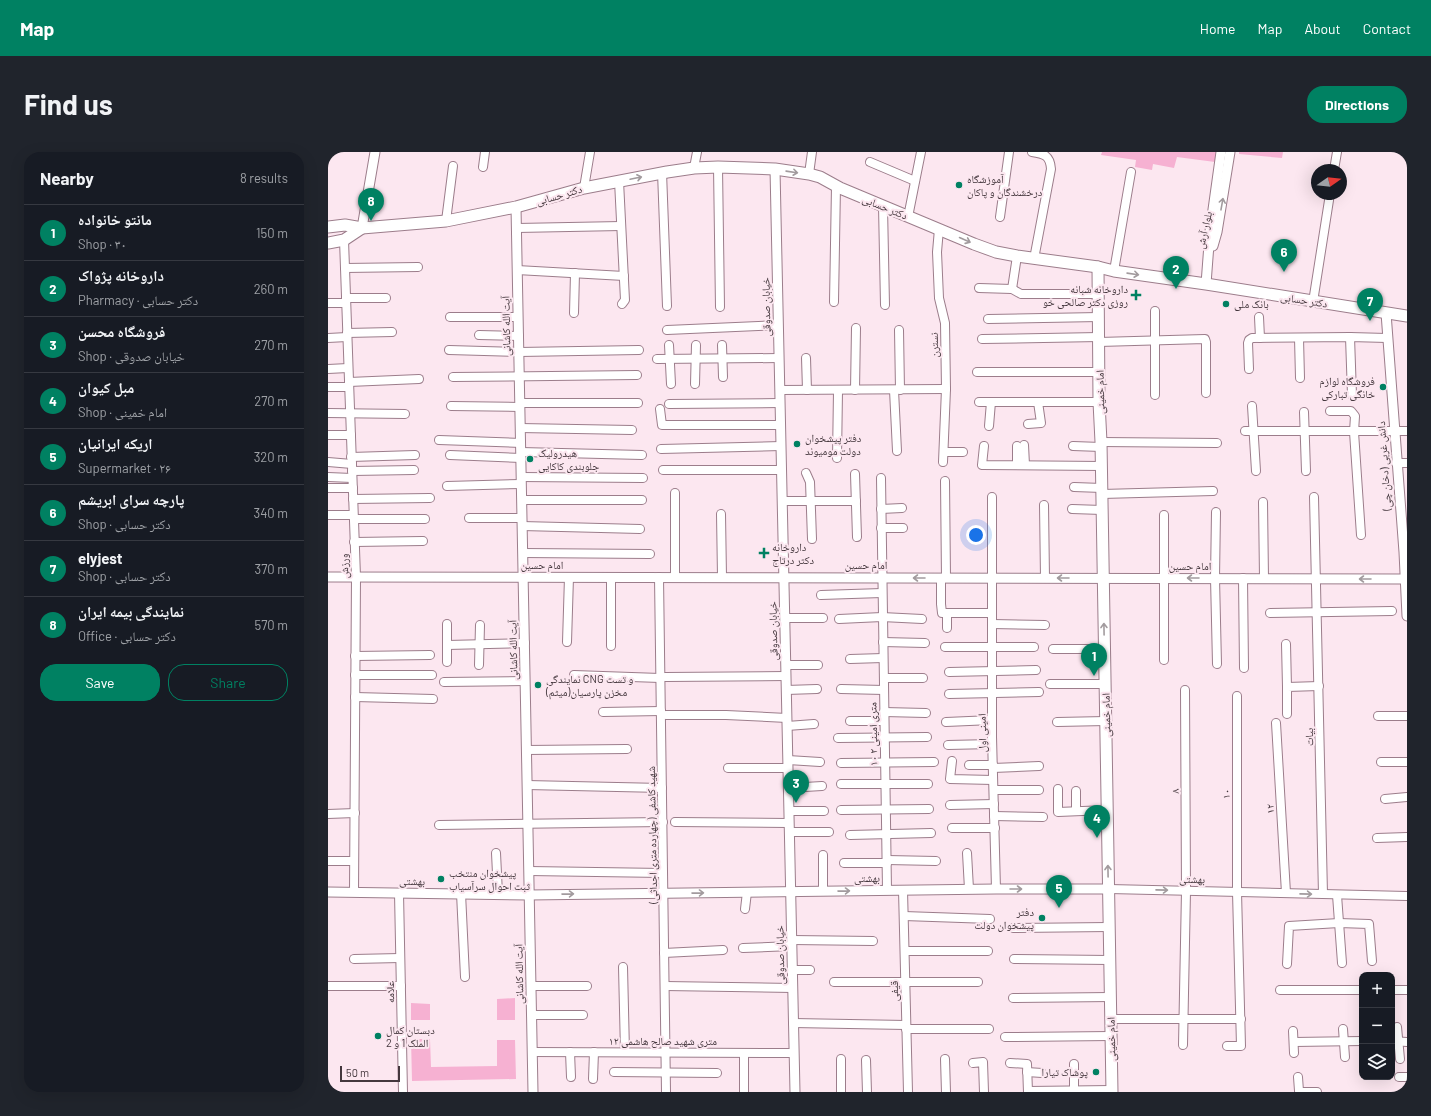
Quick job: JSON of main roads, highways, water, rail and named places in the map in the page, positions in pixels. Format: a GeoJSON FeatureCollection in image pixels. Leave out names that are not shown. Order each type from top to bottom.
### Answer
{"type":"FeatureCollection","features":[{"type":"Feature","properties":{"kind":"main road","name":"دکتر حسابی"},"geometry":{"type":"LineString","coordinates":[[328,227],[345,225],[362,228],[446,221],[516,207],[584,188],[662,172],[718,167],[775,170],[820,177],[836,186],[996,252],[1407,316]]}},
{"type":"Feature","properties":{"kind":"main road"},"geometry":{"type":"LineString","coordinates":[[328,243],[344,240],[362,228]]}},
{"type":"Feature","properties":{"kind":"main road","name":"امام خمینی"},"geometry":{"type":"LineString","coordinates":[[1098,267],[1101,313],[1099,340],[1099,402],[1102,466],[1112,1091]]}},
{"type":"Feature","properties":{"kind":"place","name":"آموزشگاه درخشندگان و پاکان"},"geometry":{"type":"Point","coordinates":[959,185]}},
{"type":"Feature","properties":{"kind":"place","name":"نمایندگی بیمه ایران"},"geometry":{"type":"Point","coordinates":[371,221]}},
{"type":"Feature","properties":{"kind":"place","name":"پارچه سرای ابریشم"},"geometry":{"type":"Point","coordinates":[1284,272]}},
{"type":"Feature","properties":{"kind":"place","name":"داروخانه پژواک"},"geometry":{"type":"Point","coordinates":[1176,289]}},
{"type":"Feature","properties":{"kind":"place","name":"داروخانه شبانه روزی دکتر صالحی خو"},"geometry":{"type":"Point","coordinates":[1136,295]}},
{"type":"Feature","properties":{"kind":"place","name":"بانک ملی"},"geometry":{"type":"Point","coordinates":[1226,304]}},
{"type":"Feature","properties":{"kind":"place","name":"elyjest"},"geometry":{"type":"Point","coordinates":[1370,321]}},
{"type":"Feature","properties":{"kind":"place","name":"فروشگاه لوازم خانگی تبارکی"},"geometry":{"type":"Point","coordinates":[1383,387]}},
{"type":"Feature","properties":{"kind":"place","name":"دفتر پیشخوان دولت مومیوند"},"geometry":{"type":"Point","coordinates":[797,444]}},
{"type":"Feature","properties":{"kind":"place","name":"هیدرولیک جلوبندی کاکایی"},"geometry":{"type":"Point","coordinates":[530,459]}},
{"type":"Feature","properties":{"kind":"place","name":"داروخانه دکتر درتاج"},"geometry":{"type":"Point","coordinates":[764,553]}},
{"type":"Feature","properties":{"kind":"place","name":"مانتو خانواده"},"geometry":{"type":"Point","coordinates":[1094,676]}},
{"type":"Feature","properties":{"kind":"place","name":"نمایندگی CNG و تست مخزن پارسیان(میثم)"},"geometry":{"type":"Point","coordinates":[538,685]}},
{"type":"Feature","properties":{"kind":"place","name":"فروشگاه محسن"},"geometry":{"type":"Point","coordinates":[796,803]}},
{"type":"Feature","properties":{"kind":"place","name":"مبل کیوان"},"geometry":{"type":"Point","coordinates":[1097,838]}},
{"type":"Feature","properties":{"kind":"place","name":"پیشخوان منتخب ثبت احوال سرآسیاب"},"geometry":{"type":"Point","coordinates":[441,879]}},
{"type":"Feature","properties":{"kind":"place","name":"اریکه ایرانیان"},"geometry":{"type":"Point","coordinates":[1059,908]}},
{"type":"Feature","properties":{"kind":"place","name":"دفتر پیشخوان دولت"},"geometry":{"type":"Point","coordinates":[1042,918]}},
{"type":"Feature","properties":{"kind":"place","name":"دبستان کمال الملک 1 و 2"},"geometry":{"type":"Point","coordinates":[378,1036]}},
{"type":"Feature","properties":{"kind":"place","name":"پوشاک تیارا"},"geometry":{"type":"Point","coordinates":[1096,1072]}}]}
